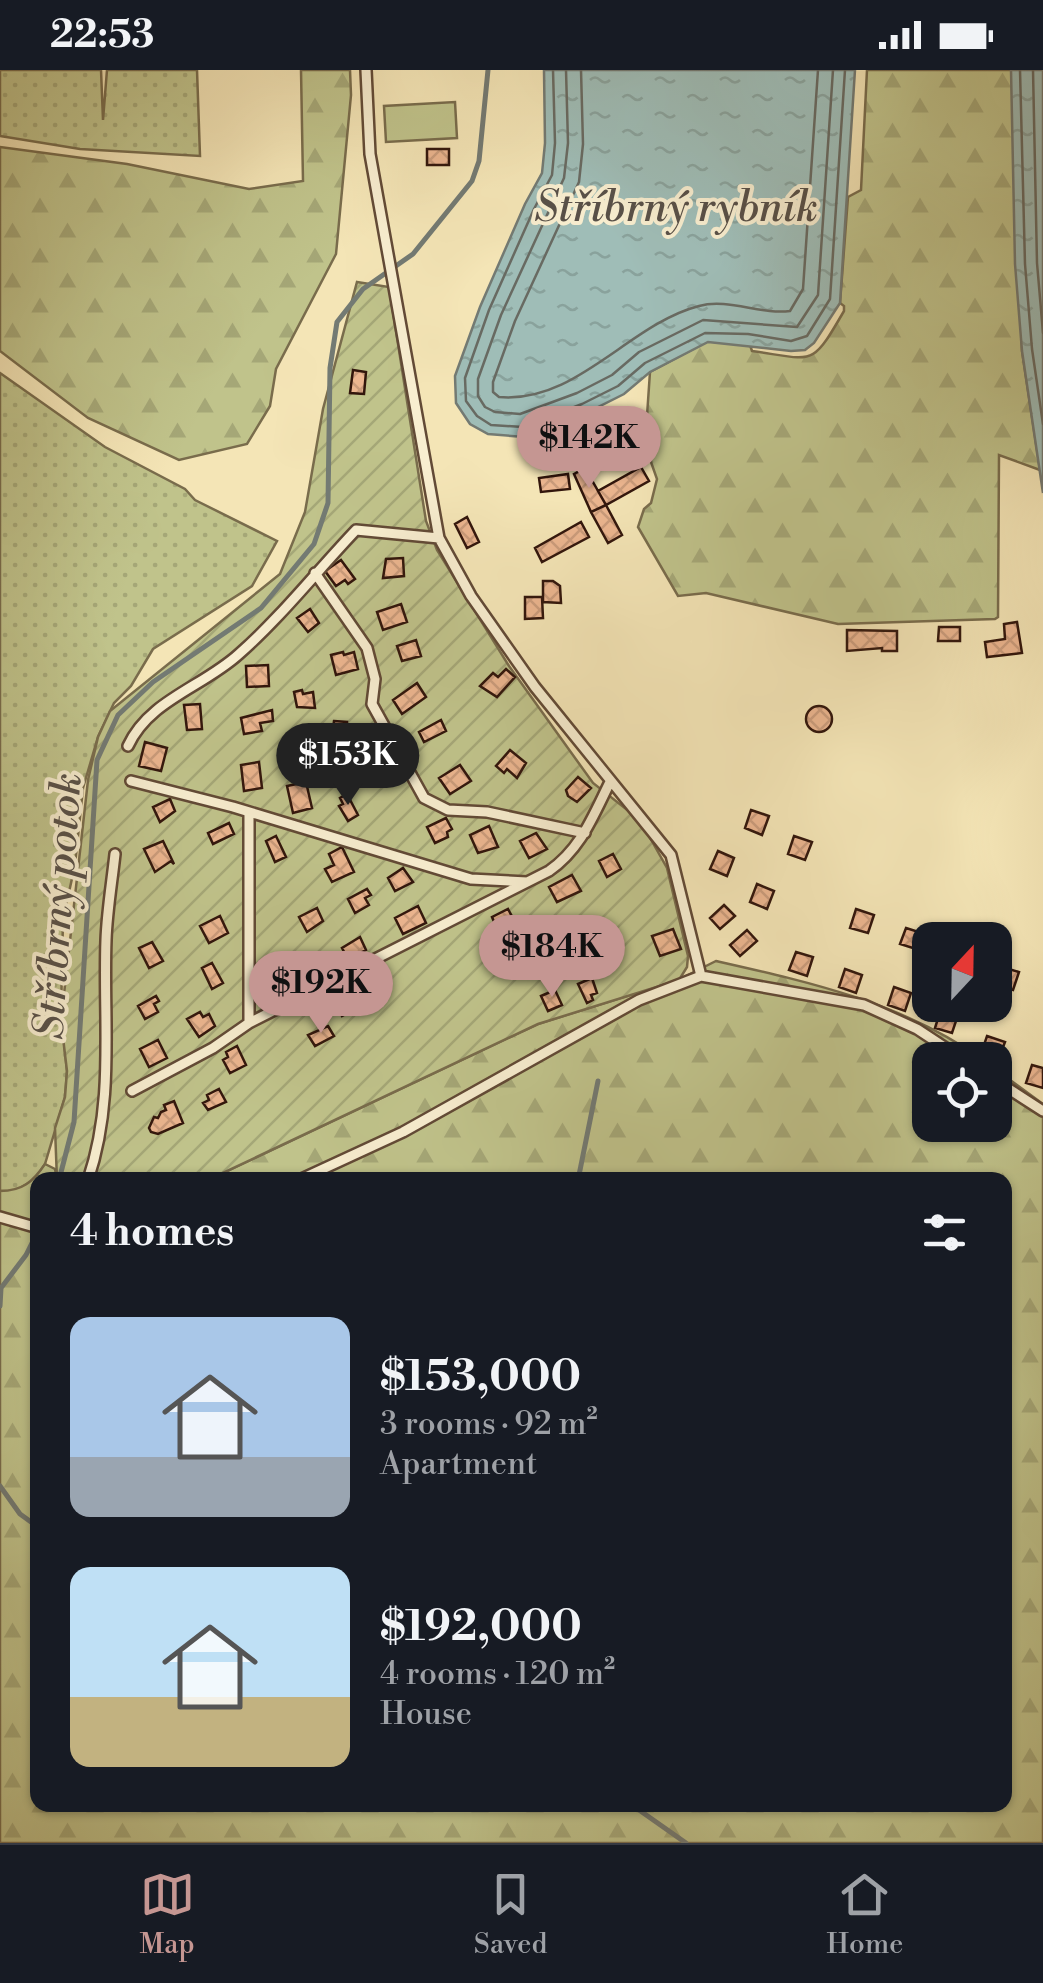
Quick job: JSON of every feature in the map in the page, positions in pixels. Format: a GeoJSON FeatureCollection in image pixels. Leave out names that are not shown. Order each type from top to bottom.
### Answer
{"type":"FeatureCollection","features":[{"type":"Feature","properties":{"kind":"lane"},"geometry":{"type":"LineString","coordinates":[[366,70],[370,154],[439,538],[471,596],[535,687],[671,855],[702,976]]}},
{"type":"Feature","properties":{"kind":"lane"},"geometry":{"type":"LineString","coordinates":[[128,746],[136,726],[237,656],[356,530],[439,538]]}},
{"type":"Feature","properties":{"kind":"lane"},"geometry":{"type":"LineString","coordinates":[[315,573],[367,648],[375,678],[372,704],[424,798],[448,810],[487,812],[584,833]]}},
{"type":"Feature","properties":{"kind":"lane"},"geometry":{"type":"LineString","coordinates":[[131,781],[233,807],[470,879],[530,882]]}},
{"type":"Feature","properties":{"kind":"lane"},"geometry":{"type":"LineString","coordinates":[[132,1090],[213,1048],[248,1023],[530,882],[566,859],[610,782]]}},
{"type":"Feature","properties":{"kind":"lane"},"geometry":{"type":"LineString","coordinates":[[248,812],[248,1023]]}},
{"type":"Feature","properties":{"kind":"lane"},"geometry":{"type":"LineString","coordinates":[[91,1172],[102,1124],[107,1052],[106,938],[115,854]]}},
{"type":"Feature","properties":{"kind":"lane"},"geometry":{"type":"LineString","coordinates":[[316,1172],[403,1132],[639,1000],[702,976],[864,1005],[937,1042]]}},
{"type":"Feature","properties":{"kind":"lane"},"geometry":{"type":"LineString","coordinates":[[1012,1091],[1043,1111]]}},
{"type":"Feature","properties":{"kind":"lane"},"geometry":{"type":"LineString","coordinates":[[0,1217],[30,1226]]}},
{"type":"Feature","properties":{"kind":"green space"},"geometry":{"type":"Polygon","coordinates":[[[0,70],[101,70],[103,120],[107,70],[197,70],[200,156],[80,149],[0,136],[0,70]]]}},
{"type":"Feature","properties":{"kind":"green space"},"geometry":{"type":"Polygon","coordinates":[[[301,70],[350,70],[336,254],[276,369],[270,406],[247,444],[179,460],[88,418],[0,351],[0,147],[127,164],[249,189],[303,181],[301,70]]]}},
{"type":"Feature","properties":{"kind":"green space"},"geometry":{"type":"Polygon","coordinates":[[[867,70],[1013,70],[1022,351],[1040,470],[999,455],[995,619],[838,624],[706,593],[678,596],[638,527],[644,509],[651,503],[657,479],[645,445],[650,372],[710,340],[749,342],[752,351],[788,357],[809,356],[825,343],[844,311],[840,303],[848,197],[861,190],[867,70]]]}},
{"type":"Feature","properties":{"kind":"green space"},"geometry":{"type":"Polygon","coordinates":[[[455,102],[457,138],[386,142],[384,106],[455,102]]]}},
{"type":"Feature","properties":{"kind":"green space","name":"Stříbrný potok"},"geometry":{"type":"Polygon","coordinates":[[[357,282],[389,287],[426,521],[437,550],[509,666],[593,783],[640,820],[667,868],[688,956],[687,967],[679,980],[538,1024],[225,1172],[57,1172],[55,1128],[65,1097],[67,1071],[61,1021],[88,780],[98,737],[110,711],[280,574],[305,512],[323,409],[357,282]]]}},
{"type":"Feature","properties":{"kind":"green space"},"geometry":{"type":"Polygon","coordinates":[[[0,373],[105,447],[185,489],[195,500],[277,541],[252,586],[153,649],[131,686],[114,703],[98,737],[83,788],[75,865],[63,919],[61,1014],[67,1071],[65,1097],[40,1172],[30,1172],[30,1182],[15,1191],[0,1191],[0,373]]]}},
{"type":"Feature","properties":{"kind":"green space"},"geometry":{"type":"Polygon","coordinates":[[[716,961],[855,997],[921,1023],[956,1042],[912,1042],[912,1142],[1012,1142],[1012,1081],[1043,1104],[1043,1843],[0,1843],[0,1191],[30,1181],[30,1812],[1012,1812],[1012,1172],[225,1172],[538,1024],[678,980],[716,961]]]}},
{"type":"Feature","properties":{"kind":"green space"},"geometry":{"type":"Polygon","coordinates":[[[45,1164],[55,1169],[56,1172],[39,1172],[45,1164]]]}},
{"type":"Feature","properties":{"kind":"water","name":"Stříbrný rybník"},"geometry":{"type":"Polygon","coordinates":[[[544,70],[855,70],[840,303],[814,343],[805,350],[791,351],[708,342],[650,372],[624,394],[524,437],[488,434],[470,424],[456,403],[455,376],[480,307],[542,173],[544,70]]]}},
{"type":"Feature","properties":{"kind":"water"},"geometry":{"type":"Polygon","coordinates":[[[1011,70],[1043,70],[1043,493],[1022,351],[1015,264],[1011,70]]]}},
{"type":"Feature","properties":{"kind":"building"},"geometry":{"type":"Polygon","coordinates":[[[427,149],[449,149],[449,165],[427,165],[427,149]]]}},
{"type":"Feature","properties":{"kind":"building"},"geometry":{"type":"Polygon","coordinates":[[[353,370],[366,372],[364,394],[350,393],[353,370]]]}},
{"type":"Feature","properties":{"kind":"building"},"geometry":{"type":"Polygon","coordinates":[[[641,467],[649,481],[606,505],[598,491],[641,467]]]}},
{"type":"Feature","properties":{"kind":"building"},"geometry":{"type":"Polygon","coordinates":[[[585,468],[606,505],[591,512],[574,474],[585,468]]]}},
{"type":"Feature","properties":{"kind":"building"},"geometry":{"type":"Polygon","coordinates":[[[568,474],[570,489],[541,492],[539,478],[568,474]]]}},
{"type":"Feature","properties":{"kind":"building"},"geometry":{"type":"Polygon","coordinates":[[[606,505],[622,535],[608,543],[591,512],[606,505]]]}},
{"type":"Feature","properties":{"kind":"building"},"geometry":{"type":"Polygon","coordinates":[[[467,517],[479,542],[467,548],[455,524],[467,517]]]}},
{"type":"Feature","properties":{"kind":"building"},"geometry":{"type":"Polygon","coordinates":[[[581,522],[589,537],[542,562],[535,548],[581,522]]]}},
{"type":"Feature","properties":{"kind":"building"},"geometry":{"type":"Polygon","coordinates":[[[403,558],[404,576],[383,578],[386,559],[403,558]]]}},
{"type":"Feature","properties":{"kind":"building"},"geometry":{"type":"Polygon","coordinates":[[[341,560],[355,579],[336,586],[325,571],[341,560]]]}},
{"type":"Feature","properties":{"kind":"building"},"geometry":{"type":"Polygon","coordinates":[[[543,581],[560,586],[561,603],[543,602],[543,581]]]}},
{"type":"Feature","properties":{"kind":"building"},"geometry":{"type":"Polygon","coordinates":[[[525,597],[542,597],[543,618],[525,619],[525,597]]]}},
{"type":"Feature","properties":{"kind":"building"},"geometry":{"type":"Polygon","coordinates":[[[401,604],[407,622],[383,630],[377,612],[401,604]]]}},
{"type":"Feature","properties":{"kind":"building"},"geometry":{"type":"Polygon","coordinates":[[[310,609],[319,623],[308,632],[297,618],[310,609]]]}},
{"type":"Feature","properties":{"kind":"building"},"geometry":{"type":"Polygon","coordinates":[[[1017,622],[1022,653],[987,657],[985,642],[1005,639],[1004,624],[1017,622]]]}},
{"type":"Feature","properties":{"kind":"building"},"geometry":{"type":"Polygon","coordinates":[[[939,627],[960,627],[960,641],[938,641],[939,627]]]}},
{"type":"Feature","properties":{"kind":"building"},"geometry":{"type":"Polygon","coordinates":[[[847,630],[897,631],[897,651],[847,651],[847,630]]]}},
{"type":"Feature","properties":{"kind":"building"},"geometry":{"type":"Polygon","coordinates":[[[416,640],[421,656],[402,661],[397,646],[416,640]]]}},
{"type":"Feature","properties":{"kind":"building"},"geometry":{"type":"Polygon","coordinates":[[[354,652],[358,669],[336,675],[331,655],[354,652]]]}},
{"type":"Feature","properties":{"kind":"building"},"geometry":{"type":"Polygon","coordinates":[[[268,665],[269,686],[247,687],[246,666],[268,665]]]}},
{"type":"Feature","properties":{"kind":"building"},"geometry":{"type":"Polygon","coordinates":[[[506,669],[515,677],[497,697],[480,686],[493,673],[498,677],[506,669]]]}},
{"type":"Feature","properties":{"kind":"building"},"geometry":{"type":"Polygon","coordinates":[[[417,683],[426,697],[402,714],[393,700],[417,683]]]}},
{"type":"Feature","properties":{"kind":"building"},"geometry":{"type":"Polygon","coordinates":[[[302,690],[303,694],[313,692],[315,708],[297,707],[294,692],[302,690]]]}},
{"type":"Feature","properties":{"kind":"building"},"geometry":{"type":"Polygon","coordinates":[[[200,704],[202,729],[187,730],[184,705],[200,704]]]}},
{"type":"Feature","properties":{"kind":"building"},"geometry":{"type":"Polygon","coordinates":[[[819,706],[828,710],[832,719],[828,728],[819,732],[810,728],[806,719],[810,710],[819,706]]]}},
{"type":"Feature","properties":{"kind":"building"},"geometry":{"type":"Polygon","coordinates":[[[272,710],[273,721],[260,723],[262,731],[244,734],[241,718],[272,710]]]}},
{"type":"Feature","properties":{"kind":"building"},"geometry":{"type":"Polygon","coordinates":[[[441,720],[446,731],[424,742],[419,732],[441,720]]]}},
{"type":"Feature","properties":{"kind":"building"},"geometry":{"type":"Polygon","coordinates":[[[334,721],[347,722],[346,746],[331,745],[334,721]]]}},
{"type":"Feature","properties":{"kind":"building"},"geometry":{"type":"Polygon","coordinates":[[[145,742],[167,748],[161,771],[139,766],[145,742]]]}},
{"type":"Feature","properties":{"kind":"building"},"geometry":{"type":"Polygon","coordinates":[[[286,746],[300,746],[300,764],[286,764],[286,746]]]}},
{"type":"Feature","properties":{"kind":"building"},"geometry":{"type":"Polygon","coordinates":[[[510,750],[526,763],[517,778],[496,766],[510,750]]]}},
{"type":"Feature","properties":{"kind":"building"},"geometry":{"type":"Polygon","coordinates":[[[259,762],[262,788],[244,791],[241,765],[259,762]]]}},
{"type":"Feature","properties":{"kind":"building"},"geometry":{"type":"Polygon","coordinates":[[[460,765],[471,781],[450,794],[439,778],[460,765]]]}},
{"type":"Feature","properties":{"kind":"building"},"geometry":{"type":"Polygon","coordinates":[[[578,777],[591,788],[577,802],[566,790],[578,777]]]}},
{"type":"Feature","properties":{"kind":"building"},"geometry":{"type":"Polygon","coordinates":[[[306,782],[312,808],[293,813],[287,786],[306,782]]]}},
{"type":"Feature","properties":{"kind":"building"},"geometry":{"type":"Polygon","coordinates":[[[347,794],[358,815],[348,821],[339,806],[343,804],[340,798],[347,794]]]}},
{"type":"Feature","properties":{"kind":"building"},"geometry":{"type":"Polygon","coordinates":[[[170,799],[175,811],[160,822],[153,807],[170,799]]]}},
{"type":"Feature","properties":{"kind":"building"},"geometry":{"type":"Polygon","coordinates":[[[751,810],[769,816],[762,835],[745,828],[751,810]]]}},
{"type":"Feature","properties":{"kind":"building"},"geometry":{"type":"Polygon","coordinates":[[[446,818],[452,829],[447,832],[448,837],[435,843],[427,827],[446,818]]]}},
{"type":"Feature","properties":{"kind":"building"},"geometry":{"type":"Polygon","coordinates":[[[229,823],[234,834],[213,844],[208,833],[229,823]]]}},
{"type":"Feature","properties":{"kind":"building"},"geometry":{"type":"Polygon","coordinates":[[[489,826],[498,847],[478,853],[470,835],[489,826]]]}},
{"type":"Feature","properties":{"kind":"building"},"geometry":{"type":"Polygon","coordinates":[[[536,833],[547,849],[529,858],[520,841],[536,833]]]}},
{"type":"Feature","properties":{"kind":"building"},"geometry":{"type":"Polygon","coordinates":[[[276,836],[286,857],[275,862],[266,841],[276,836]]]}},
{"type":"Feature","properties":{"kind":"building"},"geometry":{"type":"Polygon","coordinates":[[[794,836],[812,842],[805,860],[788,854],[794,836]]]}},
{"type":"Feature","properties":{"kind":"building"},"geometry":{"type":"Polygon","coordinates":[[[163,841],[174,864],[171,861],[155,872],[144,849],[163,841]]]}},
{"type":"Feature","properties":{"kind":"building"},"geometry":{"type":"Polygon","coordinates":[[[342,847],[354,872],[332,882],[325,869],[334,865],[329,854],[342,847]]]}},
{"type":"Feature","properties":{"kind":"building"},"geometry":{"type":"Polygon","coordinates":[[[718,851],[734,858],[727,876],[710,869],[718,851]]]}},
{"type":"Feature","properties":{"kind":"building"},"geometry":{"type":"Polygon","coordinates":[[[613,854],[621,869],[607,877],[599,861],[613,854]]]}},
{"type":"Feature","properties":{"kind":"building"},"geometry":{"type":"Polygon","coordinates":[[[403,868],[413,882],[395,891],[388,878],[403,868]]]}},
{"type":"Feature","properties":{"kind":"building"},"geometry":{"type":"Polygon","coordinates":[[[572,875],[581,891],[557,902],[549,887],[572,875]]]}},
{"type":"Feature","properties":{"kind":"building"},"geometry":{"type":"Polygon","coordinates":[[[757,884],[774,891],[767,909],[750,902],[757,884]]]}},
{"type":"Feature","properties":{"kind":"building"},"geometry":{"type":"Polygon","coordinates":[[[367,889],[371,895],[365,898],[369,905],[355,913],[348,899],[367,889]]]}},
{"type":"Feature","properties":{"kind":"building"},"geometry":{"type":"Polygon","coordinates":[[[724,905],[735,916],[720,929],[710,918],[724,905]]]}},
{"type":"Feature","properties":{"kind":"building"},"geometry":{"type":"Polygon","coordinates":[[[418,906],[426,923],[403,934],[395,918],[418,906]]]}},
{"type":"Feature","properties":{"kind":"building"},"geometry":{"type":"Polygon","coordinates":[[[317,908],[323,921],[307,932],[299,917],[317,908]]]}},
{"type":"Feature","properties":{"kind":"building"},"geometry":{"type":"Polygon","coordinates":[[[508,909],[515,922],[504,927],[507,932],[500,936],[492,917],[508,909]]]}},
{"type":"Feature","properties":{"kind":"building"},"geometry":{"type":"Polygon","coordinates":[[[856,909],[874,915],[868,933],[850,928],[856,909]]]}},
{"type":"Feature","properties":{"kind":"building"},"geometry":{"type":"Polygon","coordinates":[[[220,916],[228,933],[209,943],[200,926],[220,916]]]}},
{"type":"Feature","properties":{"kind":"building"},"geometry":{"type":"Polygon","coordinates":[[[550,925],[556,935],[567,929],[573,942],[546,950],[538,931],[550,925]]]}},
{"type":"Feature","properties":{"kind":"building"},"geometry":{"type":"Polygon","coordinates":[[[906,928],[912,930],[912,948],[900,944],[906,928]]]}},
{"type":"Feature","properties":{"kind":"building"},"geometry":{"type":"Polygon","coordinates":[[[673,929],[681,949],[660,956],[652,936],[673,929]]]}},
{"type":"Feature","properties":{"kind":"building"},"geometry":{"type":"Polygon","coordinates":[[[747,930],[757,941],[740,956],[730,945],[747,930]]]}},
{"type":"Feature","properties":{"kind":"building"},"geometry":{"type":"Polygon","coordinates":[[[360,937],[366,950],[348,959],[342,948],[360,937]]]}},
{"type":"Feature","properties":{"kind":"building"},"geometry":{"type":"Polygon","coordinates":[[[152,942],[163,961],[149,968],[139,948],[152,942]]]}},
{"type":"Feature","properties":{"kind":"building"},"geometry":{"type":"Polygon","coordinates":[[[796,952],[813,957],[807,976],[789,970],[796,952]]]}},
{"type":"Feature","properties":{"kind":"building"},"geometry":{"type":"Polygon","coordinates":[[[302,956],[317,975],[301,983],[291,962],[302,956]]]}},
{"type":"Feature","properties":{"kind":"building"},"geometry":{"type":"Polygon","coordinates":[[[212,963],[223,983],[212,989],[202,968],[212,963]]]}},
{"type":"Feature","properties":{"kind":"building"},"geometry":{"type":"Polygon","coordinates":[[[845,969],[862,975],[856,993],[839,987],[845,969]]]}},
{"type":"Feature","properties":{"kind":"building"},"geometry":{"type":"Polygon","coordinates":[[[1012,970],[1019,972],[1012,990],[1012,970]]]}},
{"type":"Feature","properties":{"kind":"building"},"geometry":{"type":"Polygon","coordinates":[[[592,978],[597,993],[587,1003],[578,984],[592,978]]]}},
{"type":"Feature","properties":{"kind":"building"},"geometry":{"type":"Polygon","coordinates":[[[355,987],[364,1004],[342,1016],[333,998],[355,987]]]}},
{"type":"Feature","properties":{"kind":"building"},"geometry":{"type":"Polygon","coordinates":[[[894,987],[911,993],[905,1011],[888,1005],[894,987]]]}},
{"type":"Feature","properties":{"kind":"building"},"geometry":{"type":"Polygon","coordinates":[[[555,990],[562,1005],[548,1011],[541,996],[555,990]]]}},
{"type":"Feature","properties":{"kind":"building"},"geometry":{"type":"Polygon","coordinates":[[[156,996],[158,1012],[145,1019],[138,1006],[156,996]]]}},
{"type":"Feature","properties":{"kind":"building"},"geometry":{"type":"Polygon","coordinates":[[[200,1012],[203,1017],[209,1014],[215,1026],[199,1037],[187,1019],[200,1012]]]}},
{"type":"Feature","properties":{"kind":"building"},"geometry":{"type":"Polygon","coordinates":[[[937,1022],[956,1022],[952,1033],[935,1028],[937,1022]]]}},
{"type":"Feature","properties":{"kind":"building"},"geometry":{"type":"Polygon","coordinates":[[[328,1026],[334,1036],[315,1046],[308,1035],[328,1026]]]}},
{"type":"Feature","properties":{"kind":"building"},"geometry":{"type":"Polygon","coordinates":[[[158,1040],[167,1058],[149,1067],[140,1049],[158,1040]]]}},
{"type":"Feature","properties":{"kind":"building"},"geometry":{"type":"Polygon","coordinates":[[[237,1046],[246,1065],[230,1073],[223,1060],[228,1057],[226,1052],[237,1046]]]}},
{"type":"Feature","properties":{"kind":"building"},"geometry":{"type":"Polygon","coordinates":[[[1032,1065],[1043,1068],[1043,1088],[1026,1083],[1032,1065]]]}},
{"type":"Feature","properties":{"kind":"building"},"geometry":{"type":"Polygon","coordinates":[[[219,1089],[226,1102],[208,1110],[203,1103],[209,1100],[207,1095],[219,1089]]]}},
{"type":"Feature","properties":{"kind":"building"},"geometry":{"type":"Polygon","coordinates":[[[174,1101],[183,1123],[158,1134],[151,1132],[154,1117],[158,1118],[166,1110],[164,1105],[174,1101]]]}},
{"type":"Feature","properties":{"kind":"waterway","name":"Stříbrný potok"},"geometry":{"type":"LineString","coordinates":[[61,1172],[74,1122],[97,760],[118,715],[153,682],[261,608],[314,544],[328,503],[330,368],[337,322],[363,289],[413,254],[472,181],[479,161],[488,70]]}},
{"type":"Feature","properties":{"kind":"waterway"},"geometry":{"type":"LineString","coordinates":[[580,1172],[598,1081]]}},
{"type":"Feature","properties":{"kind":"waterway","name":"Stříbrný potok"},"geometry":{"type":"LineString","coordinates":[[0,1306],[1,1288],[30,1247]]}},
{"type":"Feature","properties":{"kind":"waterway"},"geometry":{"type":"LineString","coordinates":[[0,1486],[30,1521]]}},
{"type":"Feature","properties":{"kind":"waterway"},"geometry":{"type":"LineString","coordinates":[[642,1812],[686,1843]]}}]}
